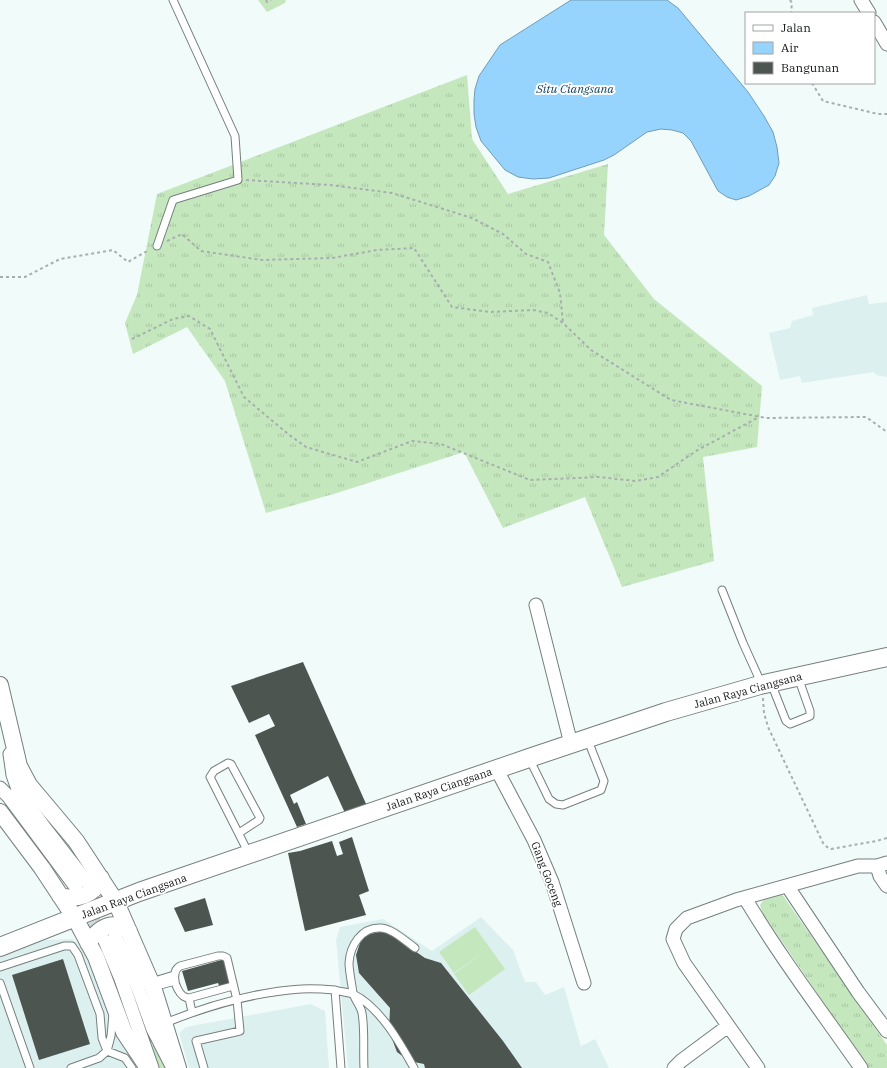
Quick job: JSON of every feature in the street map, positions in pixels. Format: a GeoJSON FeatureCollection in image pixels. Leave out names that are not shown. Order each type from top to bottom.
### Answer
{"type":"FeatureCollection","features":[{"type":"Feature","properties":{"kind":"main road","name":"Jalan Raya Ciangsana"},"geometry":{"type":"LineString","coordinates":[[0,947],[116,902],[249,854],[666,712],[764,684],[887,657]]}},
{"type":"Feature","properties":{"kind":"street"},"geometry":{"type":"LineString","coordinates":[[861,0],[868,12]]}},
{"type":"Feature","properties":{"kind":"street"},"geometry":{"type":"LineString","coordinates":[[875,24],[887,44]]}},
{"type":"Feature","properties":{"kind":"street"},"geometry":{"type":"LineString","coordinates":[[536,605],[579,741]]}},
{"type":"Feature","properties":{"kind":"street"},"geometry":{"type":"LineString","coordinates":[[0,685],[19,766],[29,785],[76,841],[88,882]]}},
{"type":"Feature","properties":{"kind":"street","name":"Gang Goceng"},"geometry":{"type":"LineString","coordinates":[[497,770],[534,840],[552,882],[584,983]]}},
{"type":"Feature","properties":{"kind":"street"},"geometry":{"type":"LineString","coordinates":[[0,788],[88,882],[116,902],[116,936],[121,979],[152,1068]]}},
{"type":"Feature","properties":{"kind":"street"},"geometry":{"type":"LineString","coordinates":[[0,812],[42,868],[75,918],[96,957],[124,1032],[148,1068]]}},
{"type":"Feature","properties":{"kind":"street"},"geometry":{"type":"LineString","coordinates":[[758,1068],[684,963],[673,939],[676,929],[688,918],[745,898],[858,866],[882,864],[880,876],[887,886]]}},
{"type":"Feature","properties":{"kind":"street"},"geometry":{"type":"LineString","coordinates":[[60,896],[71,899],[79,898],[95,890],[98,885],[88,882]]}},
{"type":"Feature","properties":{"kind":"street"},"geometry":{"type":"LineString","coordinates":[[788,887],[854,986],[887,1031]]}},
{"type":"Feature","properties":{"kind":"street"},"geometry":{"type":"LineString","coordinates":[[745,898],[861,1068]]}},
{"type":"Feature","properties":{"kind":"street"},"geometry":{"type":"LineString","coordinates":[[88,943],[101,929],[114,924],[122,926],[116,936]]}},
{"type":"Feature","properties":{"kind":"street"},"geometry":{"type":"LineString","coordinates":[[116,936],[152,985],[178,1068]]}},
{"type":"Feature","properties":{"kind":"street"},"geometry":{"type":"LineString","coordinates":[[116,936],[133,974],[153,1029],[173,1068]]}},
{"type":"Feature","properties":{"kind":"street"},"geometry":{"type":"LineString","coordinates":[[674,1068],[681,1061],[728,1026]]}},
{"type":"Feature","properties":{"kind":"lane"},"geometry":{"type":"LineString","coordinates":[[157,246],[172,200],[238,180],[235,136],[173,0]]}},
{"type":"Feature","properties":{"kind":"lane"},"geometry":{"type":"LineString","coordinates":[[722,590],[743,643],[786,722],[790,724],[810,716],[810,711],[798,677]]}},
{"type":"Feature","properties":{"kind":"lane"},"geometry":{"type":"LineString","coordinates":[[529,758],[548,799],[556,804],[563,805],[601,790],[604,781],[579,741]]}},
{"type":"Feature","properties":{"kind":"lane"},"geometry":{"type":"LineString","coordinates":[[239,833],[260,818],[231,764],[228,763],[214,771],[210,777],[249,854]]}},
{"type":"Feature","properties":{"kind":"lane"},"geometry":{"type":"LineString","coordinates":[[364,1068],[362,1012],[359,1003],[353,994],[354,990],[349,964],[352,950],[358,937],[365,932],[381,928],[393,933],[415,948]]}},
{"type":"Feature","properties":{"kind":"lane"},"geometry":{"type":"LineString","coordinates":[[0,967],[64,946],[72,946],[78,955],[100,1014],[102,1038],[108,1051],[125,1058],[132,1068]]}},
{"type":"Feature","properties":{"kind":"lane"},"geometry":{"type":"LineString","coordinates":[[204,1068],[196,1041],[240,1031],[237,1000],[227,958],[218,956],[180,966],[176,969],[175,978],[180,994],[184,997],[189,998],[233,986]]}},
{"type":"Feature","properties":{"kind":"lane"},"geometry":{"type":"LineString","coordinates":[[152,985],[175,978]]}},
{"type":"Feature","properties":{"kind":"lane"},"geometry":{"type":"LineString","coordinates":[[0,983],[30,1068]]}},
{"type":"Feature","properties":{"kind":"lane"},"geometry":{"type":"LineString","coordinates":[[165,1023],[192,1012],[274,992],[302,989],[335,990],[353,994],[371,1007],[401,1045],[414,1068]]}},
{"type":"Feature","properties":{"kind":"lane"},"geometry":{"type":"LineString","coordinates":[[335,990],[341,1068]]}},
{"type":"Feature","properties":{"kind":"lane"},"geometry":{"type":"LineString","coordinates":[[189,998],[192,1012]]}},
{"type":"Feature","properties":{"kind":"lane"},"geometry":{"type":"LineString","coordinates":[[71,1068],[99,1058],[108,1051],[114,1005]]}},
{"type":"Feature","properties":{"kind":"path"},"geometry":{"type":"LineString","coordinates":[[266,0],[267,2],[271,0]]}},
{"type":"Feature","properties":{"kind":"path"},"geometry":{"type":"LineString","coordinates":[[790,0],[792,3],[790,12]]}},
{"type":"Feature","properties":{"kind":"path"},"geometry":{"type":"LineString","coordinates":[[813,84],[824,101],[878,114],[887,114]]}},
{"type":"Feature","properties":{"kind":"path"},"geometry":{"type":"LineString","coordinates":[[238,180],[330,185],[392,194],[472,218],[503,234],[526,254],[548,262],[560,293],[563,323]]}},
{"type":"Feature","properties":{"kind":"path"},"geometry":{"type":"LineString","coordinates":[[0,277],[25,277],[60,259],[113,250],[128,262],[182,234],[201,250],[262,260],[332,258],[377,250],[414,248],[452,307],[490,312],[533,310],[548,313],[563,323],[591,350],[671,400],[766,418],[866,417],[887,432]]}},
{"type":"Feature","properties":{"kind":"path"},"geometry":{"type":"LineString","coordinates":[[132,339],[173,318],[189,316],[210,328],[244,397],[306,447],[358,462],[412,441],[441,444],[530,480],[599,477],[634,481],[658,477],[696,450],[760,416]]}},
{"type":"Feature","properties":{"kind":"path"},"geometry":{"type":"LineString","coordinates":[[764,684],[768,727],[827,848],[831,849],[887,838]]}},
{"type":"Feature","properties":{"kind":"shaded area"},"geometry":{"type":"Polygon","coordinates":[[[867,295],[869,304],[887,302],[887,377],[876,375],[874,372],[802,383],[800,376],[780,380],[769,333],[790,328],[792,321],[813,315],[812,308],[867,295]]]}},
{"type":"Feature","properties":{"kind":"shaded area"},"geometry":{"type":"Polygon","coordinates":[[[481,917],[513,950],[525,982],[536,982],[545,995],[564,987],[581,1046],[595,1039],[609,1068],[348,1068],[336,940],[340,927],[383,919],[432,951],[481,917]]]}},
{"type":"Feature","properties":{"kind":"shaded area"},"geometry":{"type":"Polygon","coordinates":[[[72,939],[82,945],[141,1068],[0,1068],[0,954],[33,942],[72,939]]]}},
{"type":"Feature","properties":{"kind":"shaded area"},"geometry":{"type":"Polygon","coordinates":[[[311,1004],[325,1011],[329,1068],[189,1068],[179,1033],[186,1027],[311,1004]]]}},
{"type":"Feature","properties":{"kind":"green space"},"geometry":{"type":"Polygon","coordinates":[[[258,0],[286,0],[285,3],[267,12],[258,0]]]}},
{"type":"Feature","properties":{"kind":"green space"},"geometry":{"type":"Polygon","coordinates":[[[467,75],[472,139],[508,194],[608,164],[604,235],[654,299],[762,386],[757,447],[703,457],[714,561],[622,587],[585,497],[503,528],[464,452],[337,493],[266,513],[225,381],[187,327],[133,354],[125,323],[137,295],[157,194],[467,75]]]}},
{"type":"Feature","properties":{"kind":"green space"},"geometry":{"type":"Polygon","coordinates":[[[772,893],[779,893],[784,897],[887,1045],[887,1068],[868,1068],[762,912],[760,905],[764,899],[772,893]]]}},
{"type":"Feature","properties":{"kind":"green space"},"geometry":{"type":"Polygon","coordinates":[[[475,927],[490,948],[454,973],[439,952],[475,927]]]}},
{"type":"Feature","properties":{"kind":"green space"},"geometry":{"type":"Polygon","coordinates":[[[490,948],[505,969],[469,995],[454,974],[490,948]]]}},
{"type":"Feature","properties":{"kind":"green space"},"geometry":{"type":"Polygon","coordinates":[[[154,1045],[166,1068],[159,1068],[151,1046],[154,1045]]]}},
{"type":"Feature","properties":{"kind":"water","name":"Situ Ciangsana"},"geometry":{"type":"Polygon","coordinates":[[[571,0],[667,0],[678,8],[748,92],[773,132],[779,163],[775,176],[769,185],[749,196],[736,200],[727,197],[718,191],[691,141],[683,133],[661,129],[647,132],[614,155],[604,160],[549,178],[533,179],[518,177],[505,170],[481,141],[476,127],[474,100],[475,89],[479,76],[500,45],[571,0]]]}},
{"type":"Feature","properties":{"kind":"building"},"geometry":{"type":"Polygon","coordinates":[[[303,662],[367,806],[345,813],[328,776],[290,795],[294,804],[297,802],[306,824],[297,827],[255,735],[275,726],[269,714],[249,723],[231,686],[303,662]]]}},
{"type":"Feature","properties":{"kind":"building"},"geometry":{"type":"Polygon","coordinates":[[[352,837],[369,891],[359,895],[366,915],[305,931],[288,853],[300,851],[332,841],[337,856],[343,854],[339,842],[352,837]]]}},
{"type":"Feature","properties":{"kind":"building"},"geometry":{"type":"Polygon","coordinates":[[[205,898],[213,925],[185,932],[174,908],[205,898]]]}},
{"type":"Feature","properties":{"kind":"building"},"geometry":{"type":"Polygon","coordinates":[[[379,932],[389,933],[425,958],[441,963],[503,1041],[522,1068],[425,1068],[424,1064],[409,1061],[397,1052],[389,1031],[390,1008],[359,973],[356,955],[360,943],[366,935],[379,932]]]}},
{"type":"Feature","properties":{"kind":"building"},"geometry":{"type":"Polygon","coordinates":[[[63,959],[90,1044],[39,1060],[12,975],[63,959]]]}},
{"type":"Feature","properties":{"kind":"building"},"geometry":{"type":"Polygon","coordinates":[[[225,959],[232,985],[220,988],[218,983],[188,991],[182,971],[225,959]]]}},
{"type":"Feature","properties":{"kind":"tunnel"},"geometry":{"type":"LineString","coordinates":[[85,904],[104,940]]}}]}
